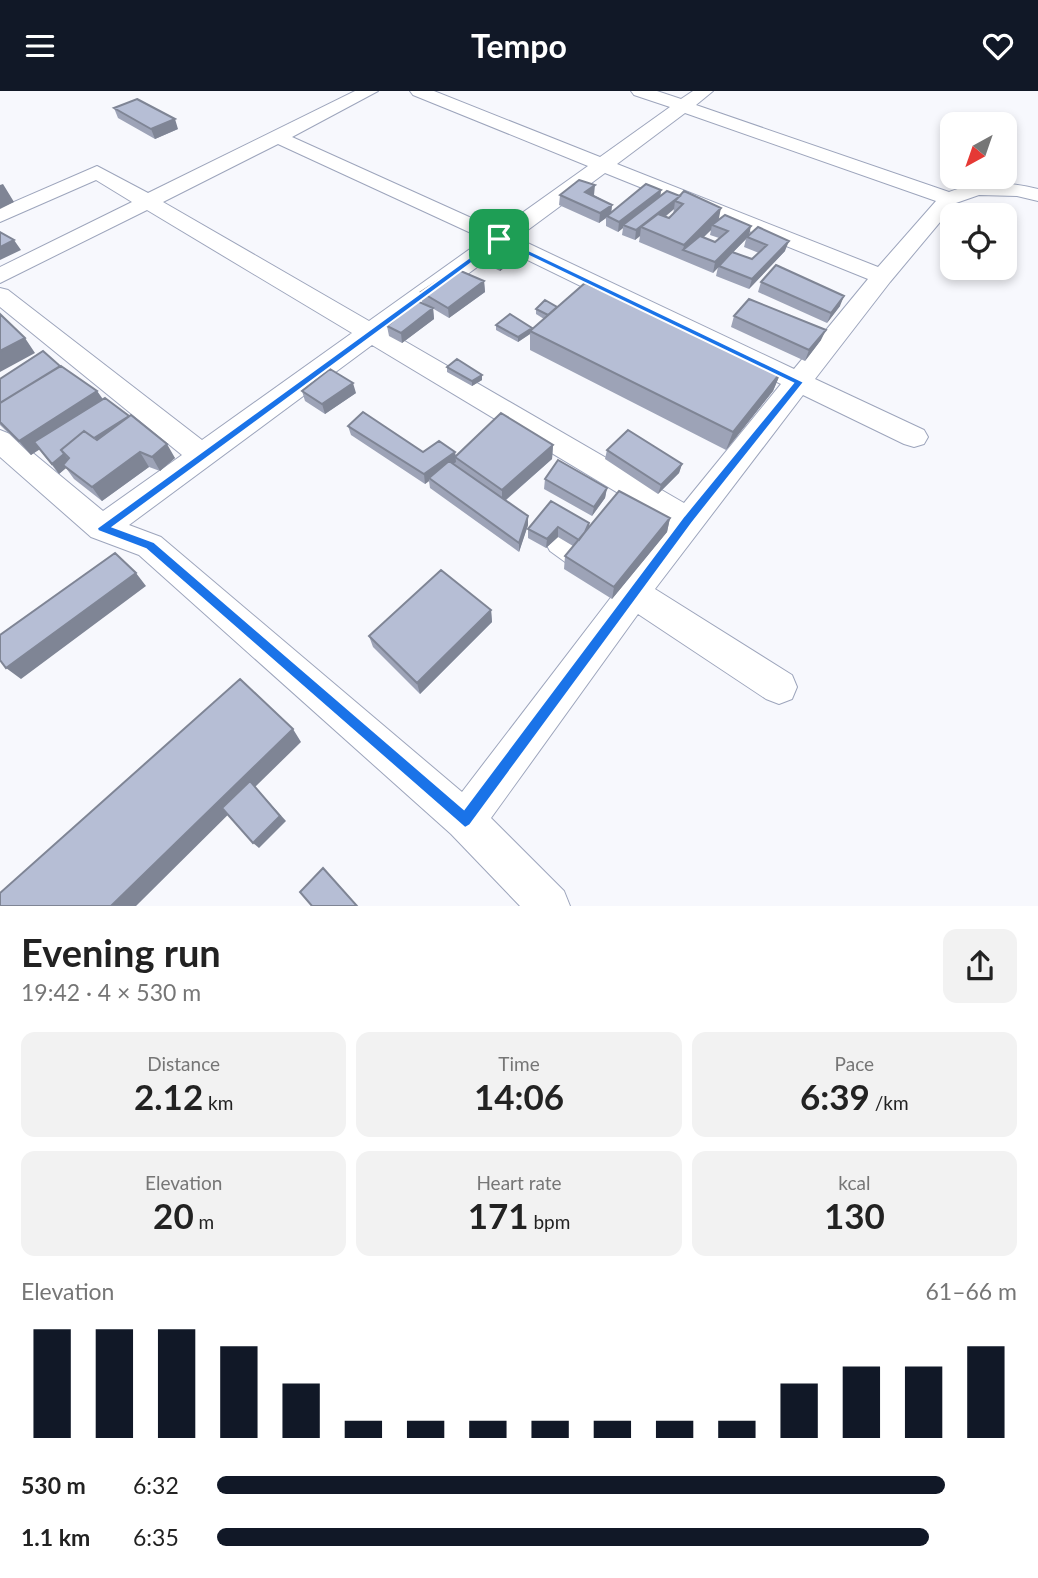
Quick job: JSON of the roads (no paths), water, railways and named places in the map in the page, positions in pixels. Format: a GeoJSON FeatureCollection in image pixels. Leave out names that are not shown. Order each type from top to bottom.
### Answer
{"type":"FeatureCollection","features":[{"type":"Feature","properties":{"kind":"street"},"geometry":{"type":"LineString","coordinates":[[0,277],[369,91]]}},
{"type":"Feature","properties":{"kind":"street"},"geometry":{"type":"LineString","coordinates":[[419,91],[882,277]]}},
{"type":"Feature","properties":{"kind":"street"},"geometry":{"type":"LineString","coordinates":[[640,91],[949,199]]}},
{"type":"Feature","properties":{"kind":"street"},"geometry":{"type":"LineString","coordinates":[[102,528],[704,91]]}},
{"type":"Feature","properties":{"kind":"street"},"geometry":{"type":"LineString","coordinates":[[278,137],[914,437]]}},
{"type":"Feature","properties":{"kind":"street"},"geometry":{"type":"LineString","coordinates":[[0,216],[97,172],[688,520]]}},
{"type":"Feature","properties":{"kind":"street"},"geometry":{"type":"LineString","coordinates":[[465,820],[688,520],[882,277],[949,199],[977,189],[1017,190],[1038,195]]}},
{"type":"Feature","properties":{"kind":"street"},"geometry":{"type":"LineString","coordinates":[[0,295],[202,455]]}},
{"type":"Feature","properties":{"kind":"street"},"geometry":{"type":"LineString","coordinates":[[0,441],[102,528],[150,546],[465,820],[549,906]]}},
{"type":"Feature","properties":{"kind":"street"},"geometry":{"type":"LineString","coordinates":[[561,542],[633,593],[779,687]]}}]}
